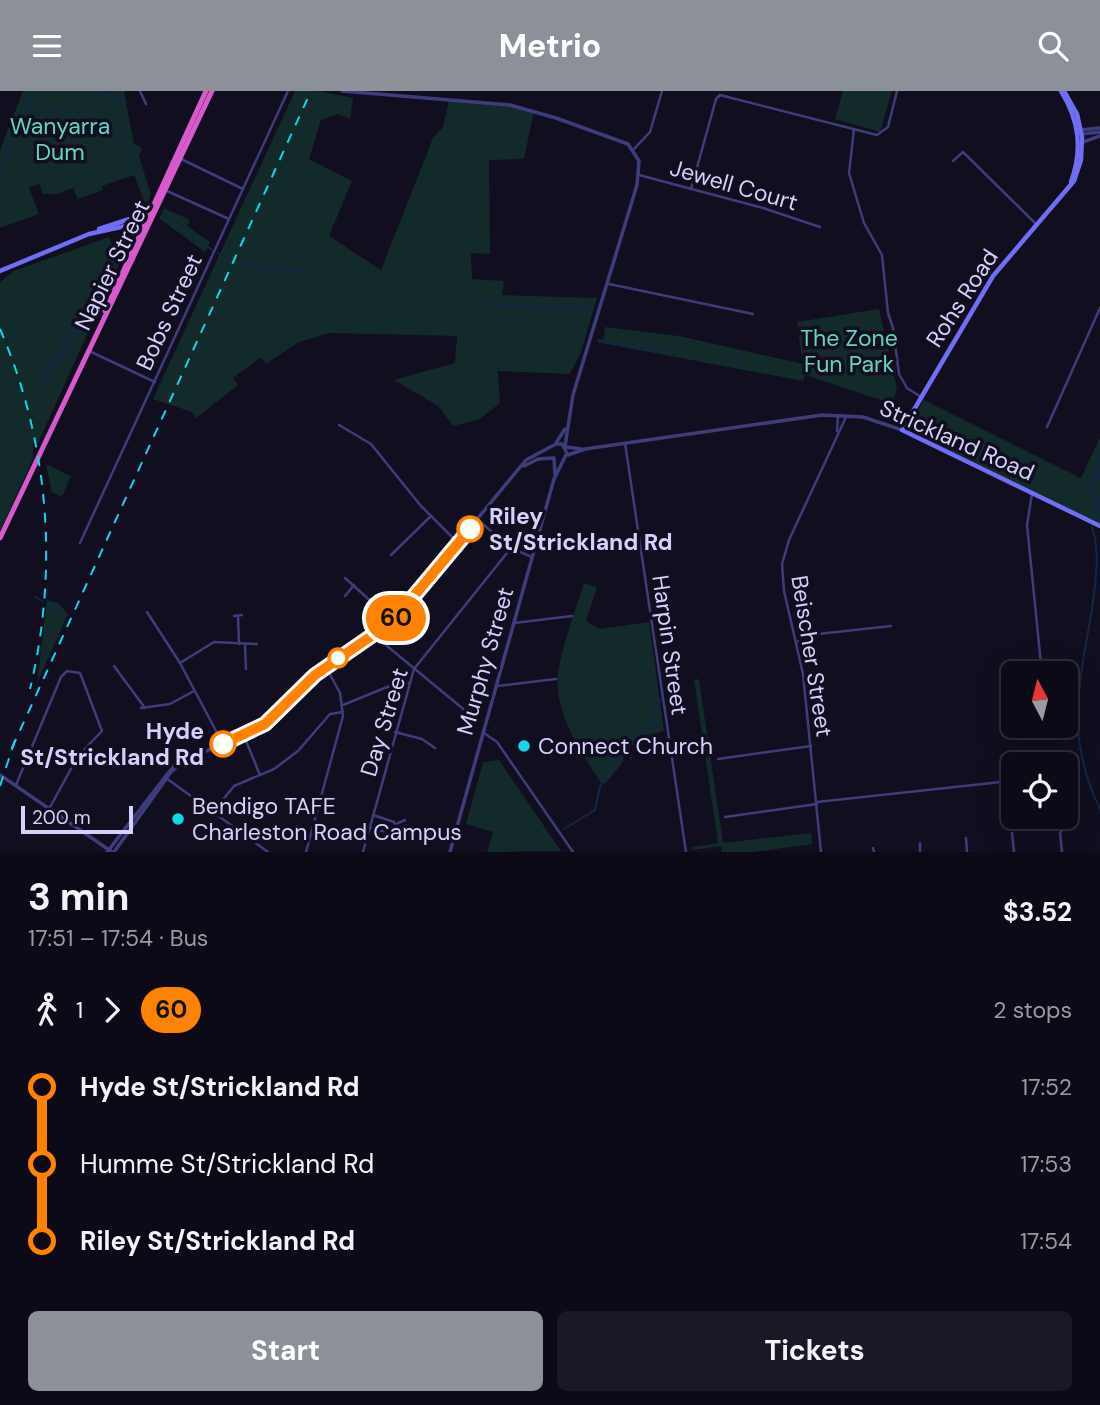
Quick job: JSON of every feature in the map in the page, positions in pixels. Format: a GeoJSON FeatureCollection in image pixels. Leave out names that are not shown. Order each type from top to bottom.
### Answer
{"type":"FeatureCollection","features":[{"type":"Feature","properties":{"kind":"highway","name":"Napier Street"},"geometry":{"type":"LineString","coordinates":[[0,546],[88,351],[167,191],[206,91]]}},
{"type":"Feature","properties":{"kind":"highway","name":"Napier Street"},"geometry":{"type":"LineString","coordinates":[[88,351],[148,213],[212,91]]}},
{"type":"Feature","properties":{"kind":"highway"},"geometry":{"type":"LineString","coordinates":[[144,222],[150,219],[167,191]]}},
{"type":"Feature","properties":{"kind":"highway","name":"Napier Street"},"geometry":{"type":"LineString","coordinates":[[0,538],[31,475]]}},
{"type":"Feature","properties":{"kind":"main road"},"geometry":{"type":"LineString","coordinates":[[1063,91],[1075,110],[1080,132]]}},
{"type":"Feature","properties":{"kind":"main road","name":"Rohs Road"},"geometry":{"type":"LineString","coordinates":[[902,431],[993,276],[1064,195],[1077,175],[1083,142],[1080,132]]}},
{"type":"Feature","properties":{"kind":"main road","name":"Rohs Road"},"geometry":{"type":"LineString","coordinates":[[1064,195],[1076,166],[1080,132]]}},
{"type":"Feature","properties":{"kind":"main road"},"geometry":{"type":"LineString","coordinates":[[0,272],[125,219],[148,213]]}},
{"type":"Feature","properties":{"kind":"main road"},"geometry":{"type":"LineString","coordinates":[[89,234],[144,222]]}},
{"type":"Feature","properties":{"kind":"main road","name":"Strickland Road"},"geometry":{"type":"LineString","coordinates":[[902,431],[1100,526]]}},
{"type":"Feature","properties":{"kind":"street"},"geometry":{"type":"LineString","coordinates":[[140,91],[146,104]]}},
{"type":"Feature","properties":{"kind":"street"},"geometry":{"type":"LineString","coordinates":[[342,91],[519,107],[614,137],[633,150],[639,161],[639,175],[577,381],[567,424],[565,458],[538,459],[520,469]]}},
{"type":"Feature","properties":{"kind":"street"},"geometry":{"type":"LineString","coordinates":[[633,150],[650,132],[662,91]]}},
{"type":"Feature","properties":{"kind":"street"},"geometry":{"type":"LineString","coordinates":[[691,189],[716,99],[720,95],[873,135],[884,133],[897,91]]}},
{"type":"Feature","properties":{"kind":"street","name":"Bobs Street"},"geometry":{"type":"LineString","coordinates":[[80,543],[288,92]]}},
{"type":"Feature","properties":{"kind":"street"},"geometry":{"type":"LineString","coordinates":[[854,129],[849,173],[864,223],[882,255],[887,311],[893,328],[899,374],[907,388],[920,397]]}},
{"type":"Feature","properties":{"kind":"street"},"geometry":{"type":"LineString","coordinates":[[1080,132],[1100,132]]}},
{"type":"Feature","properties":{"kind":"street"},"geometry":{"type":"LineString","coordinates":[[1083,142],[1100,132]]}},
{"type":"Feature","properties":{"kind":"street"},"geometry":{"type":"LineString","coordinates":[[953,161],[962,152],[1037,225]]}},
{"type":"Feature","properties":{"kind":"street"},"geometry":{"type":"LineString","coordinates":[[181,159],[243,189]]}},
{"type":"Feature","properties":{"kind":"street","name":"Jewell Court"},"geometry":{"type":"LineString","coordinates":[[639,175],[764,208],[820,227]]}},
{"type":"Feature","properties":{"kind":"street"},"geometry":{"type":"LineString","coordinates":[[167,191],[229,219]]}},
{"type":"Feature","properties":{"kind":"street"},"geometry":{"type":"LineString","coordinates":[[608,284],[753,314]]}},
{"type":"Feature","properties":{"kind":"street"},"geometry":{"type":"LineString","coordinates":[[1047,427],[1100,308]]}},
{"type":"Feature","properties":{"kind":"street"},"geometry":{"type":"LineString","coordinates":[[88,351],[155,382]]}},
{"type":"Feature","properties":{"kind":"street","name":"Strickland Road"},"geometry":{"type":"LineString","coordinates":[[565,458],[585,449],[792,418],[838,414],[902,431]]}},
{"type":"Feature","properties":{"kind":"street","name":"Beischer Street"},"geometry":{"type":"LineString","coordinates":[[836,434],[838,414]]}},
{"type":"Feature","properties":{"kind":"street","name":"Beischer Street"},"geometry":{"type":"LineString","coordinates":[[821,852],[811,746],[797,642],[785,591],[782,564],[789,540],[846,415]]}},
{"type":"Feature","properties":{"kind":"street"},"geometry":{"type":"LineString","coordinates":[[1,776],[110,851],[165,778],[190,756],[244,736],[278,714],[326,667],[393,621],[531,456],[554,445],[567,424]]}},
{"type":"Feature","properties":{"kind":"street"},"geometry":{"type":"LineString","coordinates":[[339,425],[371,444],[385,465],[458,543]]}},
{"type":"Feature","properties":{"kind":"street","name":"Harpin Street"},"geometry":{"type":"LineString","coordinates":[[624,443],[686,852]]}},
{"type":"Feature","properties":{"kind":"street","name":"Strickland Road"},"geometry":{"type":"LineString","coordinates":[[554,445],[585,449]]}},
{"type":"Feature","properties":{"kind":"street","name":"Murphy Street"},"geometry":{"type":"LineString","coordinates":[[554,445],[551,452],[554,479]]}},
{"type":"Feature","properties":{"kind":"street","name":"Murphy Street"},"geometry":{"type":"LineString","coordinates":[[450,852],[554,479],[565,458]]}},
{"type":"Feature","properties":{"kind":"street"},"geometry":{"type":"LineString","coordinates":[[1032,493],[1027,525],[1041,661]]}},
{"type":"Feature","properties":{"kind":"street"},"geometry":{"type":"LineString","coordinates":[[391,555],[430,516]]}},
{"type":"Feature","properties":{"kind":"street"},"geometry":{"type":"LineString","coordinates":[[478,520],[511,548],[532,557]]}},
{"type":"Feature","properties":{"kind":"street","name":"Day Street"},"geometry":{"type":"LineString","coordinates":[[363,852],[414,669],[511,548]]}},
{"type":"Feature","properties":{"kind":"street"},"geometry":{"type":"LineString","coordinates":[[345,578],[393,621]]}},
{"type":"Feature","properties":{"kind":"street"},"geometry":{"type":"LineString","coordinates":[[345,596],[354,585]]}},
{"type":"Feature","properties":{"kind":"street"},"geometry":{"type":"LineString","coordinates":[[146,612],[180,663],[223,744]]}},
{"type":"Feature","properties":{"kind":"street"},"geometry":{"type":"LineString","coordinates":[[238,616],[239,644]]}},
{"type":"Feature","properties":{"kind":"street"},"geometry":{"type":"LineString","coordinates":[[514,623],[572,616]]}},
{"type":"Feature","properties":{"kind":"street"},"geometry":{"type":"LineString","coordinates":[[797,642],[818,634],[891,626]]}},
{"type":"Feature","properties":{"kind":"street"},"geometry":{"type":"LineString","coordinates":[[375,633],[473,717]]}},
{"type":"Feature","properties":{"kind":"street"},"geometry":{"type":"LineString","coordinates":[[180,663],[211,643],[245,645],[257,642],[260,648]]}},
{"type":"Feature","properties":{"kind":"street"},"geometry":{"type":"LineString","coordinates":[[245,645],[246,669]]}},
{"type":"Feature","properties":{"kind":"street"},"geometry":{"type":"LineString","coordinates":[[114,666],[143,708],[173,703],[194,691]]}},
{"type":"Feature","properties":{"kind":"street"},"geometry":{"type":"LineString","coordinates":[[118,671],[122,667]]}},
{"type":"Feature","properties":{"kind":"street"},"geometry":{"type":"LineString","coordinates":[[306,852],[343,712],[335,683],[326,667]]}},
{"type":"Feature","properties":{"kind":"street"},"geometry":{"type":"LineString","coordinates":[[16,785],[65,671],[75,670],[83,676],[102,730],[78,756],[49,809]]}},
{"type":"Feature","properties":{"kind":"street"},"geometry":{"type":"LineString","coordinates":[[497,686],[556,678]]}},
{"type":"Feature","properties":{"kind":"street"},"geometry":{"type":"LineString","coordinates":[[343,705],[399,682],[408,683]]}},
{"type":"Feature","properties":{"kind":"street"},"geometry":{"type":"LineString","coordinates":[[213,812],[234,786],[260,775],[298,751],[330,714],[343,712]]}},
{"type":"Feature","properties":{"kind":"street"},"geometry":{"type":"LineString","coordinates":[[396,732],[422,739],[435,748]]}},
{"type":"Feature","properties":{"kind":"street"},"geometry":{"type":"LineString","coordinates":[[484,733],[495,739],[573,852]]}},
{"type":"Feature","properties":{"kind":"street"},"geometry":{"type":"LineString","coordinates":[[244,736],[260,775]]}},
{"type":"Feature","properties":{"kind":"street"},"geometry":{"type":"LineString","coordinates":[[718,759],[811,746]]}},
{"type":"Feature","properties":{"kind":"street"},"geometry":{"type":"LineString","coordinates":[[165,778],[268,852]]}},
{"type":"Feature","properties":{"kind":"street"},"geometry":{"type":"LineString","coordinates":[[726,817],[817,803],[1001,782]]}},
{"type":"Feature","properties":{"kind":"street"},"geometry":{"type":"LineString","coordinates":[[373,815],[396,824],[405,820]]}},
{"type":"Feature","properties":{"kind":"street"},"geometry":{"type":"LineString","coordinates":[[394,832],[396,824]]}},
{"type":"Feature","properties":{"kind":"street"},"geometry":{"type":"LineString","coordinates":[[369,828],[394,832],[400,840]]}},
{"type":"Feature","properties":{"kind":"street"},"geometry":{"type":"LineString","coordinates":[[1062,852],[1060,833],[1063,829]]}},
{"type":"Feature","properties":{"kind":"street"},"geometry":{"type":"LineString","coordinates":[[1012,833],[1014,852]]}},
{"type":"Feature","properties":{"kind":"street"},"geometry":{"type":"LineString","coordinates":[[966,838],[967,852]]}},
{"type":"Feature","properties":{"kind":"street"},"geometry":{"type":"LineString","coordinates":[[920,843],[920,852]]}},
{"type":"Feature","properties":{"kind":"green space","name":"Wanyarra Dum"},"geometry":{"type":"Polygon","coordinates":[[[23,91],[124,91],[134,144],[142,148],[139,156],[151,195],[146,206],[134,175],[102,186],[103,190],[78,199],[73,188],[57,194],[43,194],[39,184],[29,188],[39,214],[0,228],[0,150],[23,91]]]}},
{"type":"Feature","properties":{"kind":"green space"},"geometry":{"type":"Polygon","coordinates":[[[295,91],[318,91],[353,98],[350,119],[338,114],[321,120],[309,159],[352,181],[329,236],[381,270],[433,138],[443,127],[449,100],[510,105],[534,111],[524,159],[489,160],[490,254],[471,253],[472,279],[504,281],[502,295],[597,298],[581,352],[570,374],[498,371],[500,403],[480,419],[453,426],[438,406],[394,380],[455,363],[457,336],[329,333],[299,342],[266,364],[261,357],[233,378],[238,385],[196,418],[192,412],[153,399],[295,91]]]}},
{"type":"Feature","properties":{"kind":"green space"},"geometry":{"type":"Polygon","coordinates":[[[843,91],[892,91],[880,132],[835,119],[843,91]]]}},
{"type":"Feature","properties":{"kind":"green space"},"geometry":{"type":"Polygon","coordinates":[[[164,208],[190,220],[187,226],[210,242],[205,252],[159,218],[164,208]]]}},
{"type":"Feature","properties":{"kind":"green space"},"geometry":{"type":"Polygon","coordinates":[[[109,237],[113,248],[124,253],[38,443],[33,443],[33,459],[0,531],[0,282],[14,271],[109,237]]]}},
{"type":"Feature","properties":{"kind":"green space","name":"The Zone Fun Park"},"geometry":{"type":"Polygon","coordinates":[[[879,309],[897,388],[893,404],[805,375],[803,381],[596,342],[604,339],[605,327],[679,336],[803,364],[797,322],[879,309]]]}},
{"type":"Feature","properties":{"kind":"green space"},"geometry":{"type":"Polygon","coordinates":[[[924,400],[1081,478],[1100,437],[1100,524],[916,434],[911,422],[924,400]]]}},
{"type":"Feature","properties":{"kind":"green space"},"geometry":{"type":"Polygon","coordinates":[[[46,464],[71,476],[62,497],[52,492],[46,464]]]}},
{"type":"Feature","properties":{"kind":"green space"},"geometry":{"type":"Polygon","coordinates":[[[584,583],[597,587],[586,621],[599,629],[649,622],[664,730],[627,748],[622,763],[606,783],[601,782],[570,730],[558,686],[563,650],[584,583]]]}},
{"type":"Feature","properties":{"kind":"green space"},"geometry":{"type":"Polygon","coordinates":[[[47,600],[58,603],[68,614],[37,683],[47,600]]]}},
{"type":"Feature","properties":{"kind":"green space"},"geometry":{"type":"Polygon","coordinates":[[[699,679],[723,843],[811,833],[812,844],[754,852],[722,852],[721,846],[693,850],[693,847],[718,843],[694,680],[699,679]]]}},
{"type":"Feature","properties":{"kind":"green space"},"geometry":{"type":"Polygon","coordinates":[[[499,760],[561,851],[487,852],[493,832],[466,824],[483,762],[499,760]]]}},
{"type":"Feature","properties":{"kind":"waterway"},"geometry":{"type":"LineString","coordinates":[[0,172],[35,91]]}},
{"type":"Feature","properties":{"kind":"waterway"},"geometry":{"type":"LineString","coordinates":[[94,91],[122,100]]}},
{"type":"Feature","properties":{"kind":"waterway"},"geometry":{"type":"LineString","coordinates":[[41,105],[126,140],[148,199]]}},
{"type":"Feature","properties":{"kind":"waterway"},"geometry":{"type":"LineString","coordinates":[[163,214],[212,250]]}},
{"type":"Feature","properties":{"kind":"waterway"},"geometry":{"type":"LineString","coordinates":[[218,253],[226,259]]}},
{"type":"Feature","properties":{"kind":"waterway"},"geometry":{"type":"LineString","coordinates":[[241,265],[306,272]]}},
{"type":"Feature","properties":{"kind":"waterway"},"geometry":{"type":"LineString","coordinates":[[470,298],[495,305],[593,309]]}},
{"type":"Feature","properties":{"kind":"waterway"},"geometry":{"type":"LineString","coordinates":[[37,383],[87,309]]}},
{"type":"Feature","properties":{"kind":"waterway"},"geometry":{"type":"LineString","coordinates":[[42,386],[92,312]]}},
{"type":"Feature","properties":{"kind":"waterway"},"geometry":{"type":"LineString","coordinates":[[598,340],[666,352]]}},
{"type":"Feature","properties":{"kind":"waterway"},"geometry":{"type":"LineString","coordinates":[[738,362],[743,364]]}},
{"type":"Feature","properties":{"kind":"waterway"},"geometry":{"type":"LineString","coordinates":[[1092,482],[1100,454]]}},
{"type":"Feature","properties":{"kind":"waterway"},"geometry":{"type":"LineString","coordinates":[[1095,520],[1096,498],[1092,483],[1100,473]]}},
{"type":"Feature","properties":{"kind":"waterway"},"geometry":{"type":"LineString","coordinates":[[1092,527],[1097,555],[1096,574],[1080,682],[1078,731],[1089,781],[1100,809]]}},
{"type":"Feature","properties":{"kind":"waterway"},"geometry":{"type":"LineString","coordinates":[[35,597],[42,601]]}},
{"type":"Feature","properties":{"kind":"waterway"},"geometry":{"type":"LineString","coordinates":[[48,602],[66,615]]}},
{"type":"Feature","properties":{"kind":"waterway"},"geometry":{"type":"LineString","coordinates":[[564,829],[595,810],[600,786],[620,760],[625,743],[653,729],[653,714],[661,700]]}},
{"type":"Feature","properties":{"kind":"railway"},"geometry":{"type":"LineString","coordinates":[[12,748],[311,91]]}},
{"type":"Feature","properties":{"kind":"railway"},"geometry":{"type":"LineString","coordinates":[[0,329],[17,372],[29,416],[39,461],[44,506],[44,598],[30,689]]}},
{"type":"Feature","properties":{"kind":"railway"},"geometry":{"type":"LineString","coordinates":[[0,786],[15,740]]}},
{"type":"Feature","properties":{"kind":"bus line","name":"60"},"geometry":{"type":"LineString","coordinates":[[223,744],[265,724],[315,675],[393,621],[470,529]]}},
{"type":"Feature","properties":{"kind":"place","name":"Riley St/Strickland Rd"},"geometry":{"type":"Point","coordinates":[470,529]}},
{"type":"Feature","properties":{"kind":"place","name":"Hyde St/Strickland Rd"},"geometry":{"type":"Point","coordinates":[223,744]}},
{"type":"Feature","properties":{"kind":"place","name":"Connect Church"},"geometry":{"type":"Point","coordinates":[524,746]}},
{"type":"Feature","properties":{"kind":"place","name":"Bendigo TAFE Charleston Road Campus"},"geometry":{"type":"Point","coordinates":[178,819]}}]}
